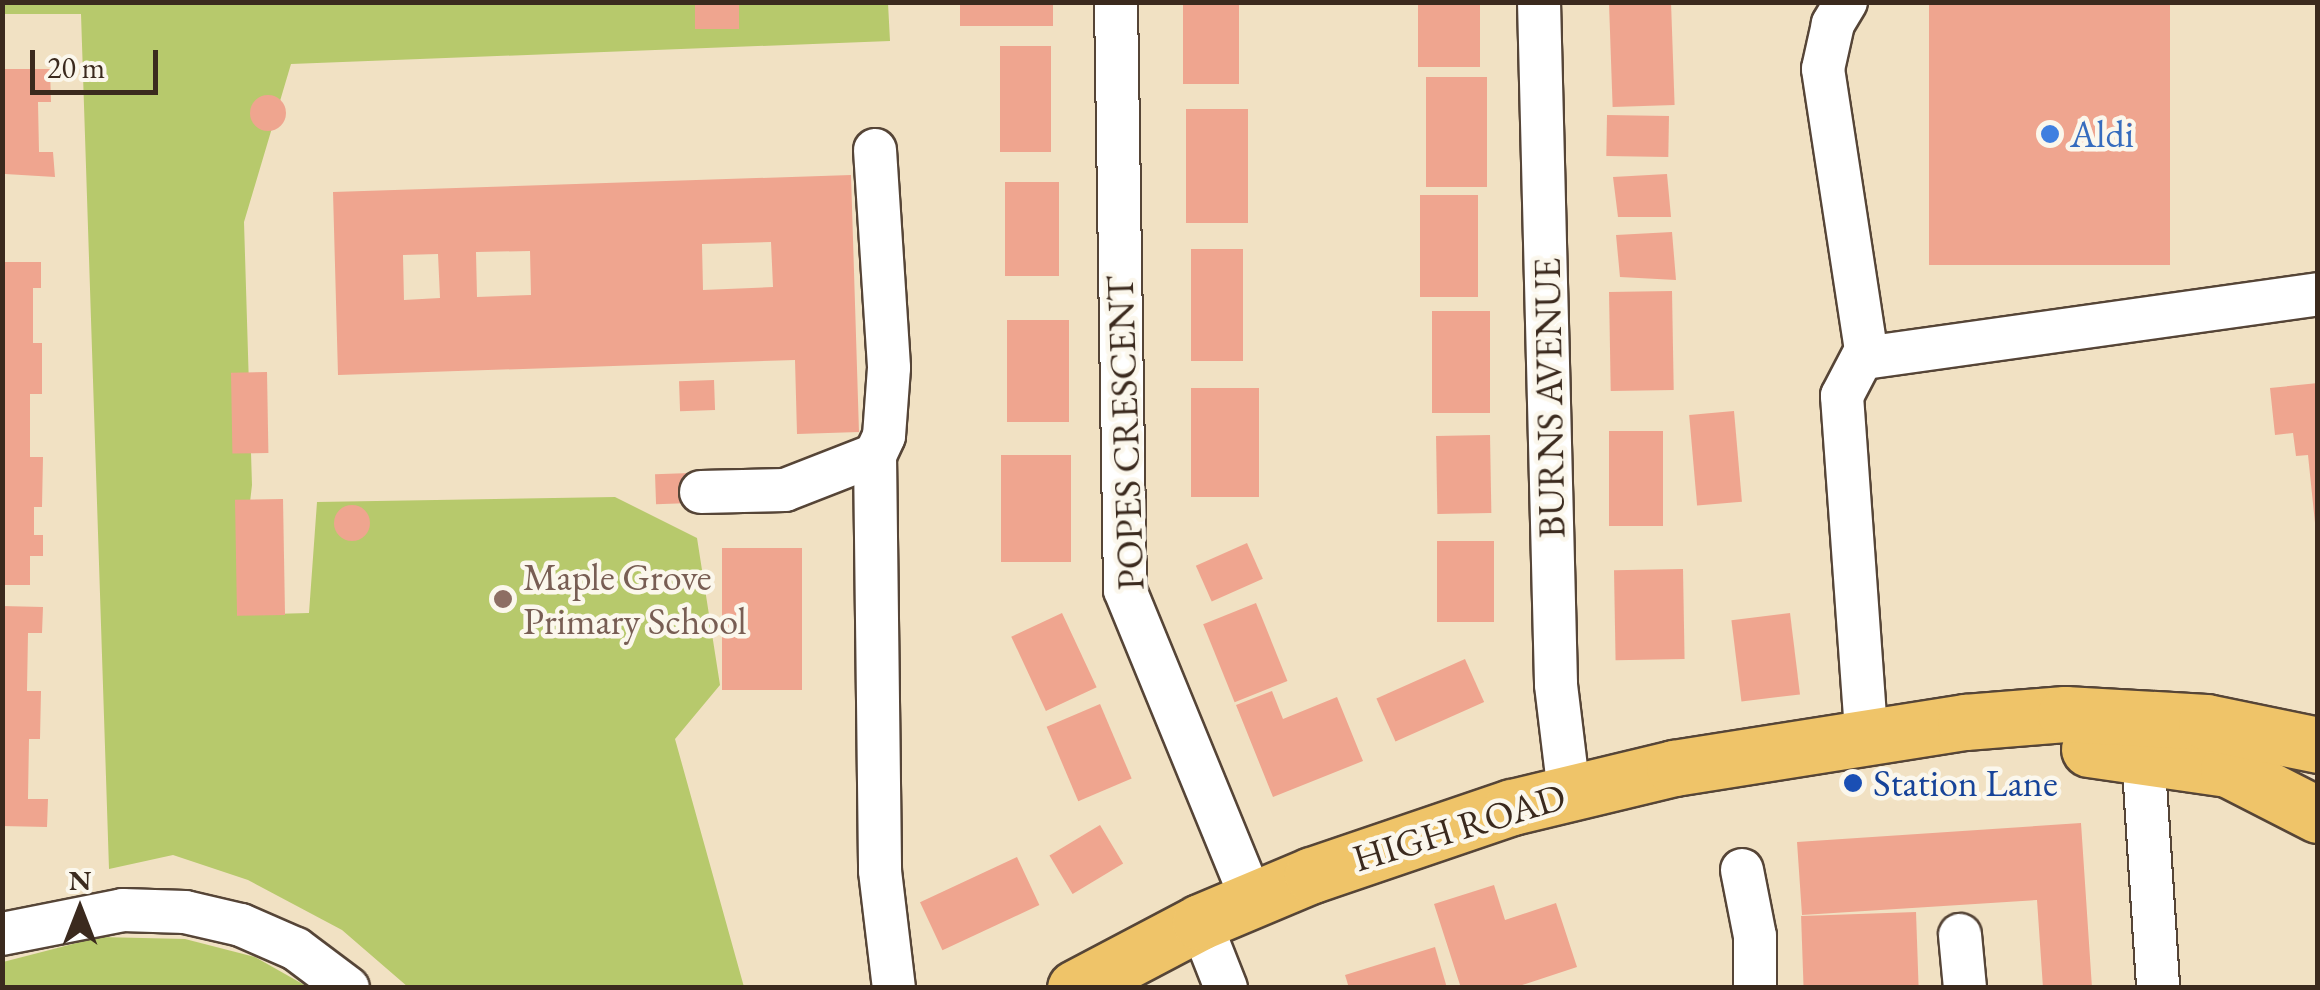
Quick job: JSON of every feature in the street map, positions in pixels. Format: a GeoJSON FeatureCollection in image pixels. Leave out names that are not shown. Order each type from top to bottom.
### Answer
{"type":"FeatureCollection","features":[{"type":"Feature","properties":{"kind":"main road","name":"HIGH ROAD"},"geometry":{"type":"LineString","coordinates":[[1075,988],[1252,899],[1439,830],[1569,792],[1732,757],[1866,742],[1965,722],[2065,714],[2206,722],[2318,745]]}},
{"type":"Feature","properties":{"kind":"main road","name":"HIGH ROAD"},"geometry":{"type":"LineString","coordinates":[[1866,742],[2143,753],[2228,769],[2318,815]]}},
{"type":"Feature","properties":{"kind":"street","name":"POPES CRESCENT"},"geometry":{"type":"LineString","coordinates":[[1116,2],[1124,590],[1252,899]]}},
{"type":"Feature","properties":{"kind":"street","name":"BURNS AVENUE"},"geometry":{"type":"LineString","coordinates":[[1539,2],[1556,685],[1569,792]]}},
{"type":"Feature","properties":{"kind":"street"},"geometry":{"type":"LineString","coordinates":[[1846,2],[1833,24],[1823,69],[1864,358],[1842,396],[1866,742]]}},
{"type":"Feature","properties":{"kind":"street"},"geometry":{"type":"LineString","coordinates":[[876,150],[889,368],[884,436],[876,456],[880,871],[894,988]]}},
{"type":"Feature","properties":{"kind":"street"},"geometry":{"type":"LineString","coordinates":[[1864,358],[2301,296]]}},
{"type":"Feature","properties":{"kind":"street"},"geometry":{"type":"LineString","coordinates":[[701,492],[786,490],[876,456]]}},
{"type":"Feature","properties":{"kind":"street"},"geometry":{"type":"LineString","coordinates":[[2143,753],[2158,988]]}},
{"type":"Feature","properties":{"kind":"street"},"geometry":{"type":"LineString","coordinates":[[1742,870],[1755,936],[1755,988]]}},
{"type":"Feature","properties":{"kind":"street"},"geometry":{"type":"LineString","coordinates":[[2,934],[123,910],[185,912],[241,925],[296,949],[348,988]]}},
{"type":"Feature","properties":{"kind":"street"},"geometry":{"type":"LineString","coordinates":[[1200,922],[1226,988]]}},
{"type":"Feature","properties":{"kind":"street"},"geometry":{"type":"LineString","coordinates":[[1960,935],[1965,988]]}},
{"type":"Feature","properties":{"kind":"green space"},"geometry":{"type":"Polygon","coordinates":[[[2,3],[888,3],[890,41],[291,64],[244,222],[252,485],[237,615],[309,613],[317,502],[615,497],[697,538],[720,685],[675,739],[744,987],[408,987],[342,930],[248,880],[173,855],[109,869],[81,14],[3,14],[2,3]]]}},
{"type":"Feature","properties":{"kind":"green space"},"geometry":{"type":"Polygon","coordinates":[[[100,937],[185,939],[255,957],[308,987],[3,987],[3,962],[100,937]]]}},
{"type":"Feature","properties":{"kind":"building"},"geometry":{"type":"Polygon","coordinates":[[[695,2],[739,2],[739,29],[695,29],[695,2]]]}},
{"type":"Feature","properties":{"kind":"building"},"geometry":{"type":"Polygon","coordinates":[[[960,2],[1053,2],[1053,26],[960,26],[960,2]]]}},
{"type":"Feature","properties":{"kind":"building"},"geometry":{"type":"Polygon","coordinates":[[[1183,2],[1239,2],[1239,84],[1183,84],[1183,2]]]}},
{"type":"Feature","properties":{"kind":"building"},"geometry":{"type":"Polygon","coordinates":[[[1418,2],[1480,2],[1480,67],[1418,67],[1418,2]]]}},
{"type":"Feature","properties":{"kind":"building"},"geometry":{"type":"Polygon","coordinates":[[[1671,2],[1675,105],[1613,107],[1609,4],[1671,2]]]}},
{"type":"Feature","properties":{"kind":"building","name":"Aldi"},"geometry":{"type":"Polygon","coordinates":[[[1929,2],[2170,2],[2170,265],[1929,265],[1929,2]]]}},
{"type":"Feature","properties":{"kind":"building"},"geometry":{"type":"Polygon","coordinates":[[[1000,46],[1051,46],[1051,152],[1000,152],[1000,46]]]}},
{"type":"Feature","properties":{"kind":"building"},"geometry":{"type":"Polygon","coordinates":[[[2,69],[50,69],[51,102],[38,102],[39,152],[53,152],[55,177],[5,174],[2,69]]]}},
{"type":"Feature","properties":{"kind":"building"},"geometry":{"type":"Polygon","coordinates":[[[1426,77],[1487,77],[1487,187],[1426,187],[1426,77]]]}},
{"type":"Feature","properties":{"kind":"building"},"geometry":{"type":"Polygon","coordinates":[[[268,95],[281,100],[286,113],[281,126],[268,131],[255,126],[250,113],[255,100],[268,95]]]}},
{"type":"Feature","properties":{"kind":"building"},"geometry":{"type":"Polygon","coordinates":[[[1186,109],[1248,109],[1248,223],[1186,223],[1186,109]]]}},
{"type":"Feature","properties":{"kind":"building"},"geometry":{"type":"Polygon","coordinates":[[[1607,115],[1669,116],[1668,157],[1606,156],[1607,115]]]}},
{"type":"Feature","properties":{"kind":"building"},"geometry":{"type":"Polygon","coordinates":[[[1667,174],[1671,217],[1618,217],[1613,177],[1667,174]]]}},
{"type":"Feature","properties":{"kind":"building"},"geometry":{"type":"Polygon","coordinates":[[[851,175],[859,432],[797,434],[795,360],[338,375],[333,192],[851,175]],[[771,242],[702,244],[703,290],[773,287],[771,242]],[[530,251],[476,252],[477,297],[531,295],[530,251]],[[438,254],[403,255],[404,300],[440,298],[438,254]]]}},
{"type":"Feature","properties":{"kind":"building"},"geometry":{"type":"Polygon","coordinates":[[[1005,182],[1059,182],[1059,276],[1005,276],[1005,182]]]}},
{"type":"Feature","properties":{"kind":"building"},"geometry":{"type":"Polygon","coordinates":[[[1420,195],[1478,195],[1478,297],[1420,297],[1420,195]]]}},
{"type":"Feature","properties":{"kind":"building"},"geometry":{"type":"Polygon","coordinates":[[[1672,232],[1676,280],[1620,277],[1616,235],[1672,232]]]}},
{"type":"Feature","properties":{"kind":"building"},"geometry":{"type":"Polygon","coordinates":[[[1191,249],[1243,249],[1243,361],[1191,361],[1191,249]]]}},
{"type":"Feature","properties":{"kind":"building"},"geometry":{"type":"Polygon","coordinates":[[[2,262],[41,262],[41,288],[33,288],[33,343],[42,343],[42,394],[30,394],[30,457],[43,457],[42,507],[34,507],[34,535],[43,535],[43,556],[30,556],[30,585],[2,585],[2,262]]]}},
{"type":"Feature","properties":{"kind":"building"},"geometry":{"type":"Polygon","coordinates":[[[1672,291],[1674,390],[1611,391],[1609,292],[1672,291]]]}},
{"type":"Feature","properties":{"kind":"building"},"geometry":{"type":"Polygon","coordinates":[[[1432,311],[1490,311],[1490,413],[1432,413],[1432,311]]]}},
{"type":"Feature","properties":{"kind":"building"},"geometry":{"type":"Polygon","coordinates":[[[1007,320],[1069,320],[1069,422],[1007,422],[1007,320]]]}},
{"type":"Feature","properties":{"kind":"building"},"geometry":{"type":"Polygon","coordinates":[[[267,372],[268,453],[232,454],[231,373],[267,372]]]}},
{"type":"Feature","properties":{"kind":"building"},"geometry":{"type":"Polygon","coordinates":[[[714,380],[715,410],[680,411],[679,381],[714,380]]]}},
{"type":"Feature","properties":{"kind":"building"},"geometry":{"type":"Polygon","coordinates":[[[2318,383],[2315,523],[2308,455],[2296,456],[2293,433],[2275,435],[2270,388],[2318,383]]]}},
{"type":"Feature","properties":{"kind":"building"},"geometry":{"type":"Polygon","coordinates":[[[1191,388],[1259,388],[1259,497],[1191,497],[1191,388]]]}},
{"type":"Feature","properties":{"kind":"building"},"geometry":{"type":"Polygon","coordinates":[[[1734,411],[1742,502],[1697,506],[1689,415],[1734,411]]]}},
{"type":"Feature","properties":{"kind":"building"},"geometry":{"type":"Polygon","coordinates":[[[1609,431],[1663,431],[1663,526],[1609,526],[1609,431]]]}},
{"type":"Feature","properties":{"kind":"building"},"geometry":{"type":"Polygon","coordinates":[[[1490,435],[1491,513],[1437,514],[1436,436],[1490,435]]]}},
{"type":"Feature","properties":{"kind":"building"},"geometry":{"type":"Polygon","coordinates":[[[1001,455],[1071,455],[1071,562],[1001,562],[1001,455]]]}},
{"type":"Feature","properties":{"kind":"building"},"geometry":{"type":"Polygon","coordinates":[[[690,473],[691,503],[656,504],[655,474],[690,473]]]}},
{"type":"Feature","properties":{"kind":"building"},"geometry":{"type":"Polygon","coordinates":[[[283,499],[285,615],[237,616],[235,500],[283,499]]]}},
{"type":"Feature","properties":{"kind":"building"},"geometry":{"type":"Polygon","coordinates":[[[352,505],[365,510],[370,523],[365,536],[352,541],[339,536],[334,523],[339,510],[352,505]]]}},
{"type":"Feature","properties":{"kind":"building"},"geometry":{"type":"Polygon","coordinates":[[[1437,541],[1494,541],[1494,622],[1437,622],[1437,541]]]}},
{"type":"Feature","properties":{"kind":"building"},"geometry":{"type":"Polygon","coordinates":[[[1247,543],[1263,579],[1212,601],[1196,566],[1247,543]]]}},
{"type":"Feature","properties":{"kind":"building"},"geometry":{"type":"Polygon","coordinates":[[[722,548],[802,548],[802,690],[722,690],[722,548]]]}},
{"type":"Feature","properties":{"kind":"building"},"geometry":{"type":"Polygon","coordinates":[[[1683,569],[1685,659],[1616,660],[1614,570],[1683,569]]]}},
{"type":"Feature","properties":{"kind":"building"},"geometry":{"type":"Polygon","coordinates":[[[1256,603],[1287,681],[1235,702],[1203,624],[1256,603]]]}},
{"type":"Feature","properties":{"kind":"building"},"geometry":{"type":"Polygon","coordinates":[[[2,606],[43,607],[42,633],[28,633],[27,691],[41,691],[40,739],[29,739],[28,799],[48,799],[47,827],[2,826],[2,606]]]}},
{"type":"Feature","properties":{"kind":"building"},"geometry":{"type":"Polygon","coordinates":[[[1062,613],[1097,687],[1046,711],[1011,637],[1062,613]]]}},
{"type":"Feature","properties":{"kind":"building"},"geometry":{"type":"Polygon","coordinates":[[[1790,613],[1800,694],[1741,702],[1731,620],[1790,613]]]}},
{"type":"Feature","properties":{"kind":"building"},"geometry":{"type":"Polygon","coordinates":[[[1465,659],[1484,702],[1396,741],[1376,698],[1465,659]]]}},
{"type":"Feature","properties":{"kind":"building"},"geometry":{"type":"Polygon","coordinates":[[[1272,691],[1283,719],[1337,697],[1363,761],[1273,797],[1236,705],[1272,691]]]}},
{"type":"Feature","properties":{"kind":"building"},"geometry":{"type":"Polygon","coordinates":[[[1100,704],[1132,779],[1078,801],[1047,727],[1100,704]]]}},
{"type":"Feature","properties":{"kind":"building"},"geometry":{"type":"Polygon","coordinates":[[[2081,823],[2092,988],[2043,988],[2037,900],[1802,915],[1797,842],[2081,823]]]}},
{"type":"Feature","properties":{"kind":"building"},"geometry":{"type":"Polygon","coordinates":[[[1100,825],[1123,864],[1073,894],[1049,855],[1100,825]]]}},
{"type":"Feature","properties":{"kind":"building"},"geometry":{"type":"Polygon","coordinates":[[[1017,857],[1039,905],[942,950],[920,902],[1017,857]]]}},
{"type":"Feature","properties":{"kind":"building"},"geometry":{"type":"Polygon","coordinates":[[[1494,885],[1505,920],[1556,903],[1577,967],[1513,988],[1461,988],[1434,904],[1494,885]]]}},
{"type":"Feature","properties":{"kind":"building"},"geometry":{"type":"Polygon","coordinates":[[[1916,912],[1919,988],[1804,988],[1801,916],[1916,912]]]}},
{"type":"Feature","properties":{"kind":"building"},"geometry":{"type":"Polygon","coordinates":[[[1435,947],[1447,988],[1349,988],[1345,975],[1435,947]]]}},
{"type":"Feature","properties":{"kind":"place","name":"Aldi"},"geometry":{"type":"Point","coordinates":[2050,134]}},
{"type":"Feature","properties":{"kind":"place","name":"Maple Grove Primary School"},"geometry":{"type":"Point","coordinates":[503,599]}},
{"type":"Feature","properties":{"kind":"place","name":"Station Lane"},"geometry":{"type":"Point","coordinates":[1853,783]}}]}
